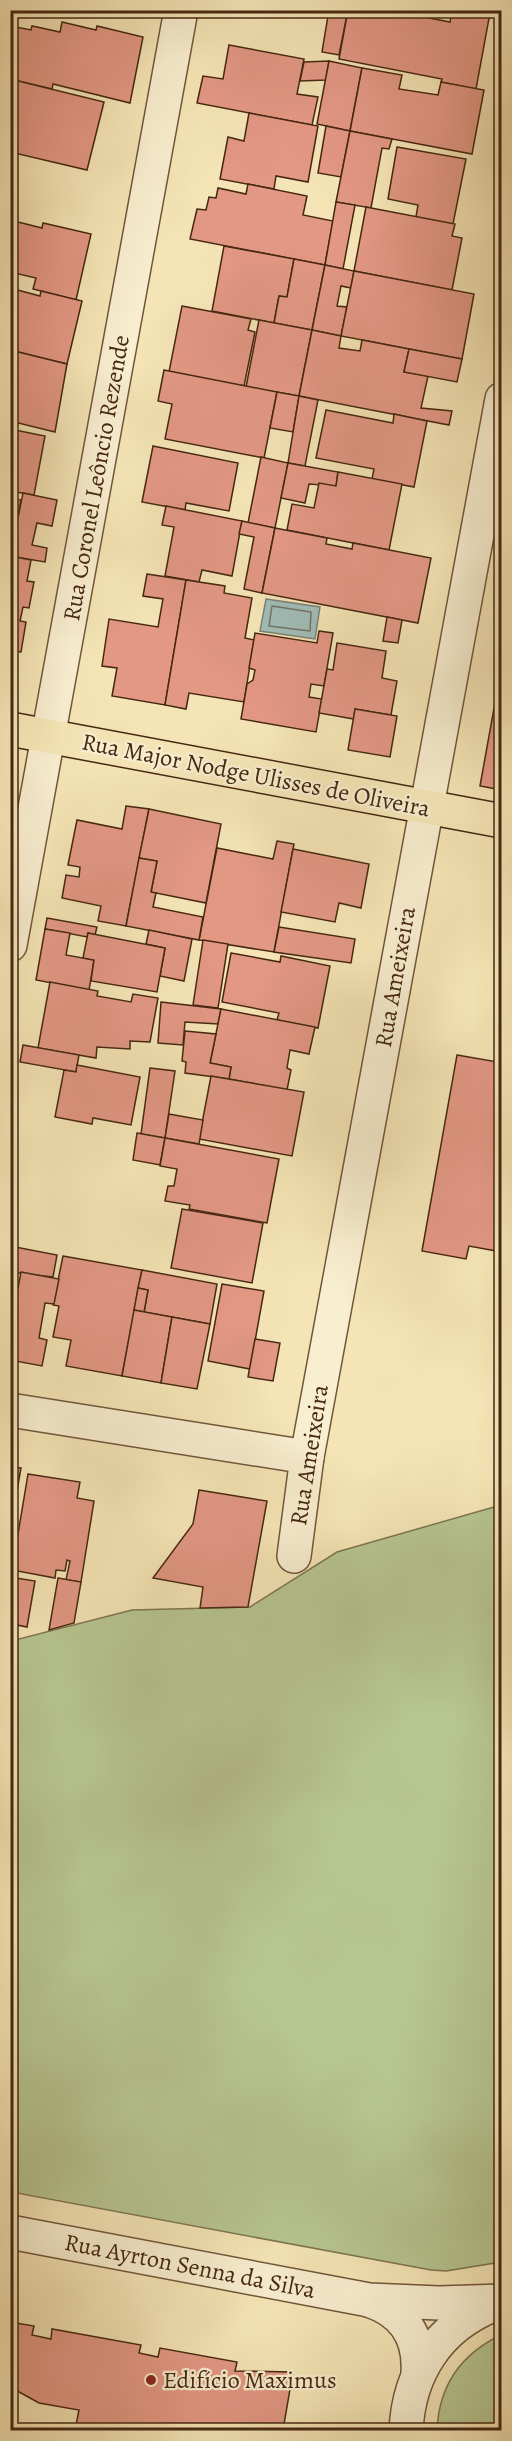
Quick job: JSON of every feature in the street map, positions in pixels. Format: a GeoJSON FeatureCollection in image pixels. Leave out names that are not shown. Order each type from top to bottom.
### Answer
{"type":"FeatureCollection","features":[{"type":"Feature","properties":{"kind":"main road","name":"Rua Major Nodge Ulisses de Oliveira"},"geometry":{"type":"LineString","coordinates":[[10,729],[501,821]]}},
{"type":"Feature","properties":{"kind":"street","name":"Rua Coronel Leôncio Rezende"},"geometry":{"type":"LineString","coordinates":[[10,945],[181,10]]}},
{"type":"Feature","properties":{"kind":"street","name":"Rua Ameixeira"},"geometry":{"type":"LineString","coordinates":[[294,1556],[307,1456],[501,399]]}},
{"type":"Feature","properties":{"kind":"street"},"geometry":{"type":"LineString","coordinates":[[10,1410],[307,1456]]}},
{"type":"Feature","properties":{"kind":"street","name":"Rua Ayrton Senna da Silva"},"geometry":{"type":"LineString","coordinates":[[10,2232],[369,2300],[384,2305],[407,2325],[419,2356],[418,2372]]}},
{"type":"Feature","properties":{"kind":"street","name":"Rua Ayrton Senna da Silva"},"geometry":{"type":"LineString","coordinates":[[369,2300],[439,2303],[501,2302]]}},
{"type":"Feature","properties":{"kind":"street"},"geometry":{"type":"LineString","coordinates":[[406,2430],[411,2391],[418,2372],[435,2347],[456,2325],[473,2314],[501,2302]]}},
{"type":"Feature","properties":{"kind":"green space"},"geometry":{"type":"Polygon","coordinates":[[[501,1505],[501,2262],[446,2271],[431,2270],[11,2192],[11,1641],[132,1610],[250,1607],[337,1552],[501,1505]]]}},
{"type":"Feature","properties":{"kind":"green space"},"geometry":{"type":"Polygon","coordinates":[[[501,2335],[501,2430],[437,2430],[442,2399],[455,2373],[474,2352],[501,2335]]]}},
{"type":"Feature","properties":{"kind":"water"},"geometry":{"type":"Polygon","coordinates":[[[266,599],[320,607],[315,639],[260,631],[266,599]]]}},
{"type":"Feature","properties":{"kind":"building"},"geometry":{"type":"Polygon","coordinates":[[[329,10],[348,10],[339,55],[322,52],[329,10]]]}},
{"type":"Feature","properties":{"kind":"building"},"geometry":{"type":"Polygon","coordinates":[[[348,10],[426,10],[424,17],[450,22],[452,10],[490,13],[476,89],[441,82],[442,79],[339,59],[348,10]]]}},
{"type":"Feature","properties":{"kind":"building"},"geometry":{"type":"Polygon","coordinates":[[[62,22],[96,30],[97,26],[143,37],[130,103],[53,84],[52,89],[10,79],[10,26],[31,30],[32,26],[60,32],[62,22]]]}},
{"type":"Feature","properties":{"kind":"building"},"geometry":{"type":"Polygon","coordinates":[[[229,45],[304,59],[297,94],[318,97],[312,125],[197,103],[203,76],[223,79],[229,45]]]}},
{"type":"Feature","properties":{"kind":"building"},"geometry":{"type":"Polygon","coordinates":[[[329,61],[326,80],[300,81],[304,62],[329,61]]]}},
{"type":"Feature","properties":{"kind":"building"},"geometry":{"type":"Polygon","coordinates":[[[329,61],[362,68],[350,131],[317,124],[329,61]]]}},
{"type":"Feature","properties":{"kind":"building"},"geometry":{"type":"Polygon","coordinates":[[[362,68],[402,75],[399,89],[438,95],[441,82],[484,90],[472,154],[350,131],[362,68]]]}},
{"type":"Feature","properties":{"kind":"building"},"geometry":{"type":"Polygon","coordinates":[[[10,79],[104,102],[87,170],[10,152],[10,79]]]}},
{"type":"Feature","properties":{"kind":"building"},"geometry":{"type":"Polygon","coordinates":[[[249,113],[318,126],[308,182],[276,176],[274,189],[220,179],[228,137],[244,141],[249,113]]]}},
{"type":"Feature","properties":{"kind":"building"},"geometry":{"type":"Polygon","coordinates":[[[326,126],[350,131],[341,177],[318,173],[326,126]]]}},
{"type":"Feature","properties":{"kind":"building"},"geometry":{"type":"Polygon","coordinates":[[[350,131],[392,139],[389,149],[382,148],[371,208],[336,202],[350,131]]]}},
{"type":"Feature","properties":{"kind":"building"},"geometry":{"type":"Polygon","coordinates":[[[397,147],[466,159],[453,224],[416,217],[418,205],[388,199],[397,147]]]}},
{"type":"Feature","properties":{"kind":"building"},"geometry":{"type":"Polygon","coordinates":[[[248,184],[307,196],[303,215],[333,221],[325,265],[190,239],[197,209],[206,210],[209,197],[216,198],[218,188],[246,194],[248,184]]]}},
{"type":"Feature","properties":{"kind":"building"},"geometry":{"type":"Polygon","coordinates":[[[336,202],[355,205],[343,269],[325,265],[336,202]]]}},
{"type":"Feature","properties":{"kind":"building"},"geometry":{"type":"Polygon","coordinates":[[[366,207],[455,224],[452,236],[462,238],[452,290],[354,271],[366,207]]]}},
{"type":"Feature","properties":{"kind":"building"},"geometry":{"type":"Polygon","coordinates":[[[10,220],[42,228],[43,223],[91,234],[76,300],[33,289],[36,278],[10,272],[10,220]]]}},
{"type":"Feature","properties":{"kind":"building"},"geometry":{"type":"Polygon","coordinates":[[[224,246],[294,259],[287,297],[279,296],[274,323],[212,311],[224,246]]]}},
{"type":"Feature","properties":{"kind":"building"},"geometry":{"type":"Polygon","coordinates":[[[294,259],[325,265],[312,330],[274,323],[279,296],[287,297],[294,259]]]}},
{"type":"Feature","properties":{"kind":"building"},"geometry":{"type":"Polygon","coordinates":[[[325,265],[354,271],[351,288],[341,286],[337,306],[347,307],[341,336],[312,330],[325,265]]]}},
{"type":"Feature","properties":{"kind":"building"},"geometry":{"type":"Polygon","coordinates":[[[354,271],[474,294],[462,359],[341,336],[354,271]]]}},
{"type":"Feature","properties":{"kind":"building"},"geometry":{"type":"Polygon","coordinates":[[[10,288],[40,296],[41,291],[82,301],[67,364],[10,350],[10,288]]]}},
{"type":"Feature","properties":{"kind":"building"},"geometry":{"type":"Polygon","coordinates":[[[182,306],[251,319],[248,330],[255,332],[244,386],[169,372],[182,306]]]}},
{"type":"Feature","properties":{"kind":"building"},"geometry":{"type":"Polygon","coordinates":[[[259,320],[312,330],[299,396],[246,387],[259,320]]]}},
{"type":"Feature","properties":{"kind":"building"},"geometry":{"type":"Polygon","coordinates":[[[312,330],[341,336],[339,348],[360,351],[362,340],[409,349],[404,372],[428,376],[421,408],[452,411],[449,425],[299,396],[312,330]]]}},
{"type":"Feature","properties":{"kind":"building"},"geometry":{"type":"Polygon","coordinates":[[[409,349],[462,359],[457,382],[404,372],[409,349]]]}},
{"type":"Feature","properties":{"kind":"building"},"geometry":{"type":"Polygon","coordinates":[[[10,350],[67,364],[55,432],[10,421],[10,350]]]}},
{"type":"Feature","properties":{"kind":"building"},"geometry":{"type":"Polygon","coordinates":[[[164,370],[277,392],[264,458],[165,439],[172,404],[158,401],[164,370]]]}},
{"type":"Feature","properties":{"kind":"building"},"geometry":{"type":"Polygon","coordinates":[[[277,392],[299,396],[293,432],[270,428],[277,392]]]}},
{"type":"Feature","properties":{"kind":"building"},"geometry":{"type":"Polygon","coordinates":[[[299,396],[318,400],[305,466],[288,463],[299,396]]]}},
{"type":"Feature","properties":{"kind":"building"},"geometry":{"type":"Polygon","coordinates":[[[326,410],[393,423],[394,414],[427,421],[414,487],[372,479],[374,469],[316,458],[326,410]]]}},
{"type":"Feature","properties":{"kind":"building"},"geometry":{"type":"Polygon","coordinates":[[[10,429],[45,436],[34,495],[10,491],[10,429]]]}},
{"type":"Feature","properties":{"kind":"building"},"geometry":{"type":"Polygon","coordinates":[[[153,446],[238,463],[229,511],[186,503],[185,510],[142,502],[153,446]]]}},
{"type":"Feature","properties":{"kind":"building"},"geometry":{"type":"Polygon","coordinates":[[[261,457],[288,463],[275,528],[248,523],[261,457]]]}},
{"type":"Feature","properties":{"kind":"building"},"geometry":{"type":"Polygon","coordinates":[[[288,463],[338,472],[336,486],[309,484],[305,503],[281,498],[288,463]]]}},
{"type":"Feature","properties":{"kind":"building"},"geometry":{"type":"Polygon","coordinates":[[[338,472],[402,484],[389,550],[287,530],[292,504],[314,508],[319,483],[336,486],[338,472]]]}},
{"type":"Feature","properties":{"kind":"building"},"geometry":{"type":"Polygon","coordinates":[[[23,493],[57,500],[52,526],[37,523],[32,545],[47,548],[45,562],[10,556],[10,541],[13,542],[23,493]]]}},
{"type":"Feature","properties":{"kind":"building"},"geometry":{"type":"Polygon","coordinates":[[[10,498],[21,500],[13,542],[10,541],[10,498]]]}},
{"type":"Feature","properties":{"kind":"building"},"geometry":{"type":"Polygon","coordinates":[[[166,506],[242,521],[232,576],[202,570],[199,582],[165,576],[174,527],[162,525],[166,506]]]}},
{"type":"Feature","properties":{"kind":"building"},"geometry":{"type":"Polygon","coordinates":[[[242,521],[275,528],[262,593],[244,589],[254,537],[239,534],[242,521]]]}},
{"type":"Feature","properties":{"kind":"building"},"geometry":{"type":"Polygon","coordinates":[[[275,528],[327,538],[326,544],[352,549],[353,543],[431,558],[418,623],[262,593],[275,528]]]}},
{"type":"Feature","properties":{"kind":"building"},"geometry":{"type":"Polygon","coordinates":[[[10,556],[31,560],[27,581],[34,582],[29,608],[23,607],[20,621],[26,622],[21,652],[14,651],[11,671],[10,556]]]}},
{"type":"Feature","properties":{"kind":"building"},"geometry":{"type":"Polygon","coordinates":[[[147,574],[186,580],[165,705],[112,696],[117,668],[102,666],[109,619],[158,627],[163,599],[143,596],[147,574]]]}},
{"type":"Feature","properties":{"kind":"building"},"geometry":{"type":"Polygon","coordinates":[[[186,580],[225,586],[224,593],[252,598],[245,638],[254,640],[244,702],[189,693],[186,709],[165,705],[186,580]]]}},
{"type":"Feature","properties":{"kind":"building"},"geometry":{"type":"Polygon","coordinates":[[[387,617],[402,620],[398,643],[383,641],[387,617]]]}},
{"type":"Feature","properties":{"kind":"building"},"geometry":{"type":"Polygon","coordinates":[[[319,631],[333,633],[324,686],[311,684],[309,697],[322,699],[316,732],[241,719],[247,684],[253,680],[255,670],[249,668],[255,633],[317,643],[319,631]]]}},
{"type":"Feature","properties":{"kind":"building"},"geometry":{"type":"Polygon","coordinates":[[[337,643],[386,651],[382,678],[397,681],[391,715],[355,709],[354,719],[319,713],[327,669],[333,670],[337,643]]]}},
{"type":"Feature","properties":{"kind":"building"},"geometry":{"type":"Polygon","coordinates":[[[498,686],[502,686],[502,790],[480,786],[498,686]]]}},
{"type":"Feature","properties":{"kind":"building"},"geometry":{"type":"Polygon","coordinates":[[[355,709],[397,716],[390,757],[348,750],[355,709]]]}},
{"type":"Feature","properties":{"kind":"building"},"geometry":{"type":"Polygon","coordinates":[[[126,806],[149,809],[126,926],[98,921],[101,906],[62,898],[66,875],[79,877],[80,867],[68,865],[77,820],[122,829],[126,806]]]}},
{"type":"Feature","properties":{"kind":"building"},"geometry":{"type":"Polygon","coordinates":[[[149,809],[221,824],[206,903],[151,892],[157,861],[139,858],[149,809]]]}},
{"type":"Feature","properties":{"kind":"building"},"geometry":{"type":"Polygon","coordinates":[[[277,841],[294,844],[274,952],[199,940],[217,848],[273,859],[277,841]]]}},
{"type":"Feature","properties":{"kind":"building"},"geometry":{"type":"Polygon","coordinates":[[[293,849],[369,864],[361,908],[339,903],[335,922],[281,912],[293,849]]]}},
{"type":"Feature","properties":{"kind":"building"},"geometry":{"type":"Polygon","coordinates":[[[139,858],[157,861],[151,892],[156,893],[153,907],[203,917],[199,940],[126,926],[139,858]]]}},
{"type":"Feature","properties":{"kind":"building"},"geometry":{"type":"Polygon","coordinates":[[[47,918],[97,927],[95,935],[88,933],[87,937],[45,929],[47,918]]]}},
{"type":"Feature","properties":{"kind":"building"},"geometry":{"type":"Polygon","coordinates":[[[279,927],[355,939],[351,963],[274,952],[279,927]]]}},
{"type":"Feature","properties":{"kind":"building"},"geometry":{"type":"Polygon","coordinates":[[[45,929],[70,933],[66,955],[94,960],[89,990],[36,980],[45,929]]]}},
{"type":"Feature","properties":{"kind":"building"},"geometry":{"type":"Polygon","coordinates":[[[149,930],[192,939],[184,981],[160,976],[165,948],[146,944],[149,930]]]}},
{"type":"Feature","properties":{"kind":"building"},"geometry":{"type":"Polygon","coordinates":[[[88,933],[165,948],[157,992],[91,981],[94,960],[83,958],[88,933]]]}},
{"type":"Feature","properties":{"kind":"building"},"geometry":{"type":"Polygon","coordinates":[[[203,940],[228,944],[218,1008],[193,1005],[203,940]]]}},
{"type":"Feature","properties":{"kind":"building"},"geometry":{"type":"Polygon","coordinates":[[[231,953],[280,962],[281,956],[330,966],[318,1028],[277,1020],[279,1013],[222,1002],[231,953]]]}},
{"type":"Feature","properties":{"kind":"building"},"geometry":{"type":"Polygon","coordinates":[[[50,982],[98,991],[97,996],[131,1002],[133,994],[158,998],[150,1042],[130,1041],[130,1049],[97,1047],[96,1058],[38,1048],[50,982]]]}},
{"type":"Feature","properties":{"kind":"building"},"geometry":{"type":"Polygon","coordinates":[[[161,1002],[221,1009],[218,1024],[185,1022],[183,1045],[158,1043],[161,1002]]]}},
{"type":"Feature","properties":{"kind":"building"},"geometry":{"type":"Polygon","coordinates":[[[221,1009],[315,1027],[309,1054],[290,1050],[287,1068],[291,1070],[287,1090],[229,1079],[231,1067],[210,1063],[221,1009]]]}},
{"type":"Feature","properties":{"kind":"building"},"geometry":{"type":"Polygon","coordinates":[[[185,1031],[216,1034],[210,1063],[231,1067],[229,1079],[185,1073],[186,1062],[182,1061],[185,1031]]]}},
{"type":"Feature","properties":{"kind":"building"},"geometry":{"type":"Polygon","coordinates":[[[23,1045],[79,1055],[76,1072],[20,1062],[23,1045]]]}},
{"type":"Feature","properties":{"kind":"building"},"geometry":{"type":"Polygon","coordinates":[[[457,1055],[498,1062],[496,1076],[502,1077],[502,1252],[469,1246],[466,1259],[422,1251],[457,1055]]]}},
{"type":"Feature","properties":{"kind":"building"},"geometry":{"type":"Polygon","coordinates":[[[77,1065],[140,1077],[131,1125],[93,1118],[92,1124],[55,1117],[64,1070],[76,1072],[77,1065]]]}},
{"type":"Feature","properties":{"kind":"building"},"geometry":{"type":"Polygon","coordinates":[[[150,1068],[175,1071],[165,1138],[141,1134],[150,1068]]]}},
{"type":"Feature","properties":{"kind":"building"},"geometry":{"type":"Polygon","coordinates":[[[211,1076],[304,1092],[292,1156],[199,1139],[211,1076]]]}},
{"type":"Feature","properties":{"kind":"building"},"geometry":{"type":"Polygon","coordinates":[[[169,1114],[203,1120],[199,1144],[165,1138],[169,1114]]]}},
{"type":"Feature","properties":{"kind":"building"},"geometry":{"type":"Polygon","coordinates":[[[137,1133],[165,1138],[160,1165],[133,1160],[137,1133]]]}},
{"type":"Feature","properties":{"kind":"building"},"geometry":{"type":"Polygon","coordinates":[[[165,1138],[279,1159],[267,1223],[189,1209],[190,1205],[165,1201],[168,1186],[174,1186],[177,1169],[160,1166],[165,1138]]]}},
{"type":"Feature","properties":{"kind":"building"},"geometry":{"type":"Polygon","coordinates":[[[182,1209],[263,1223],[252,1283],[171,1268],[182,1209]]]}},
{"type":"Feature","properties":{"kind":"building"},"geometry":{"type":"Polygon","coordinates":[[[10,1246],[57,1255],[53,1277],[10,1272],[10,1246]]]}},
{"type":"Feature","properties":{"kind":"building"},"geometry":{"type":"Polygon","coordinates":[[[63,1256],[142,1270],[122,1376],[66,1366],[71,1340],[53,1337],[59,1306],[53,1305],[63,1256]]]}},
{"type":"Feature","properties":{"kind":"building"},"geometry":{"type":"Polygon","coordinates":[[[142,1270],[217,1284],[210,1324],[144,1312],[148,1290],[138,1288],[142,1270]]]}},
{"type":"Feature","properties":{"kind":"building"},"geometry":{"type":"Polygon","coordinates":[[[21,1272],[59,1279],[54,1304],[45,1303],[39,1338],[47,1340],[42,1366],[10,1360],[10,1291],[17,1293],[21,1272]]]}},
{"type":"Feature","properties":{"kind":"building"},"geometry":{"type":"Polygon","coordinates":[[[222,1284],[264,1291],[250,1369],[208,1361],[222,1284]]]}},
{"type":"Feature","properties":{"kind":"building"},"geometry":{"type":"Polygon","coordinates":[[[138,1288],[148,1290],[144,1312],[134,1310],[138,1288]]]}},
{"type":"Feature","properties":{"kind":"building"},"geometry":{"type":"Polygon","coordinates":[[[134,1310],[172,1317],[161,1383],[122,1376],[134,1310]]]}},
{"type":"Feature","properties":{"kind":"building"},"geometry":{"type":"Polygon","coordinates":[[[172,1317],[210,1324],[197,1389],[161,1383],[172,1317]]]}},
{"type":"Feature","properties":{"kind":"building"},"geometry":{"type":"Polygon","coordinates":[[[255,1339],[280,1343],[273,1381],[248,1377],[255,1339]]]}},
{"type":"Feature","properties":{"kind":"building"},"geometry":{"type":"Polygon","coordinates":[[[10,1467],[21,1468],[10,1531],[10,1467]]]}},
{"type":"Feature","properties":{"kind":"building"},"geometry":{"type":"Polygon","coordinates":[[[28,1474],[80,1482],[77,1498],[94,1501],[81,1582],[66,1580],[70,1561],[67,1560],[65,1571],[56,1570],[55,1578],[12,1570],[28,1474]]]}},
{"type":"Feature","properties":{"kind":"building"},"geometry":{"type":"Polygon","coordinates":[[[199,1490],[267,1501],[248,1607],[200,1608],[203,1587],[153,1578],[193,1524],[199,1490]]]}},
{"type":"Feature","properties":{"kind":"building"},"geometry":{"type":"Polygon","coordinates":[[[10,1577],[35,1581],[27,1627],[12,1624],[10,1634],[10,1577]]]}},
{"type":"Feature","properties":{"kind":"building"},"geometry":{"type":"Polygon","coordinates":[[[58,1578],[81,1582],[74,1623],[49,1630],[58,1578]]]}},
{"type":"Feature","properties":{"kind":"building","name":"Edifício Maximus"},"geometry":{"type":"Polygon","coordinates":[[[10,2322],[34,2326],[32,2335],[51,2339],[52,2329],[141,2345],[139,2353],[158,2357],[160,2348],[237,2362],[235,2371],[293,2372],[283,2430],[75,2430],[79,2410],[39,2403],[10,2387],[10,2322]]]}},
{"type":"Feature","properties":{"kind":"place","name":"Edifício Maximus"},"geometry":{"type":"Point","coordinates":[151,2380]}}]}
